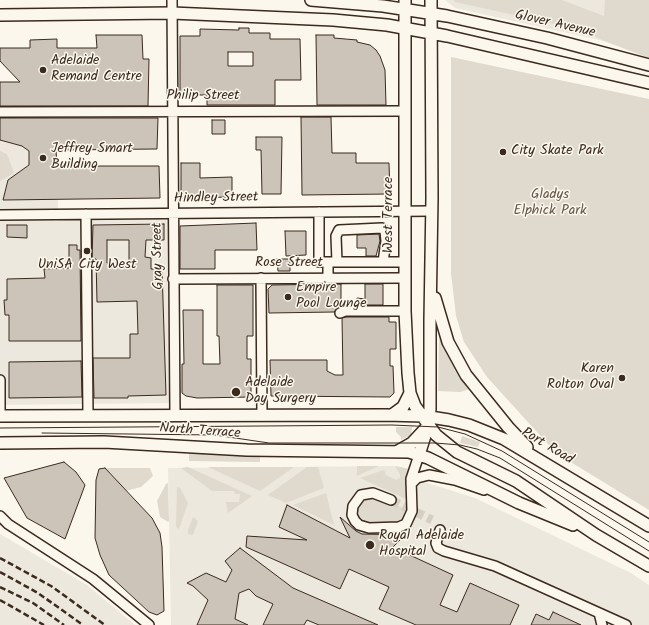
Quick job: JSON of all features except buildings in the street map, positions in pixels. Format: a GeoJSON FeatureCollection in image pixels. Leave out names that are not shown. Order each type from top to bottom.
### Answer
{"type":"FeatureCollection","features":[{"type":"Feature","properties":{"kind":"main road","name":"Glover Avenue"},"geometry":{"type":"LineString","coordinates":[[312,0],[405,4],[431,13],[547,38],[649,65]]}},
{"type":"Feature","properties":{"kind":"main road"},"geometry":{"type":"LineString","coordinates":[[431,0],[431,264],[426,419],[419,455],[519,503],[596,535]]}},
{"type":"Feature","properties":{"kind":"main road","name":"West Terrace"},"geometry":{"type":"LineString","coordinates":[[405,4],[405,311],[408,373],[410,393],[426,419]]}},
{"type":"Feature","properties":{"kind":"main road"},"geometry":{"type":"LineString","coordinates":[[0,15],[172,13],[333,20],[431,32],[649,83]]}},
{"type":"Feature","properties":{"kind":"main road"},"geometry":{"type":"LineString","coordinates":[[431,264],[433,288],[438,315],[456,359],[475,387],[520,441],[551,466]]}},
{"type":"Feature","properties":{"kind":"main road"},"geometry":{"type":"LineString","coordinates":[[392,416],[404,407],[410,393]]}},
{"type":"Feature","properties":{"kind":"main road","name":"North Terrace"},"geometry":{"type":"LineString","coordinates":[[0,416],[262,415],[392,416],[426,419]]}},
{"type":"Feature","properties":{"kind":"main road"},"geometry":{"type":"LineString","coordinates":[[398,451],[412,443],[426,419]]}},
{"type":"Feature","properties":{"kind":"main road"},"geometry":{"type":"LineString","coordinates":[[426,419],[440,439],[457,452],[516,481],[596,535],[649,566]]}},
{"type":"Feature","properties":{"kind":"main road","name":"Port Road"},"geometry":{"type":"LineString","coordinates":[[426,419],[458,422],[481,429],[504,439],[649,526]]}},
{"type":"Feature","properties":{"kind":"main road","name":"North Terrace"},"geometry":{"type":"LineString","coordinates":[[0,443],[104,442],[262,451],[398,451],[419,455]]}},
{"type":"Feature","properties":{"kind":"street","name":"Gray Street"},"geometry":{"type":"LineString","coordinates":[[172,0],[175,415]]}},
{"type":"Feature","properties":{"kind":"street","name":"Philip Street"},"geometry":{"type":"LineString","coordinates":[[0,112],[405,111]]}},
{"type":"Feature","properties":{"kind":"street","name":"Hindley Street"},"geometry":{"type":"LineString","coordinates":[[0,215],[432,211]]}},
{"type":"Feature","properties":{"kind":"street"},"geometry":{"type":"LineString","coordinates":[[319,212],[319,262],[405,262]]}},
{"type":"Feature","properties":{"kind":"street"},"geometry":{"type":"LineString","coordinates":[[86,214],[88,415]]}},
{"type":"Feature","properties":{"kind":"street"},"geometry":{"type":"LineString","coordinates":[[328,278],[336,262],[342,236],[348,228],[384,229],[386,241],[383,262]]}},
{"type":"Feature","properties":{"kind":"street"},"geometry":{"type":"LineString","coordinates":[[261,278],[262,415]]}},
{"type":"Feature","properties":{"kind":"street","name":"Rose Street"},"geometry":{"type":"LineString","coordinates":[[173,279],[405,278]]}},
{"type":"Feature","properties":{"kind":"street"},"geometry":{"type":"LineString","coordinates":[[340,313],[345,311],[405,311]]}},
{"type":"Feature","properties":{"kind":"street"},"geometry":{"type":"LineString","coordinates":[[0,380],[0,411]]}},
{"type":"Feature","properties":{"kind":"street"},"geometry":{"type":"LineString","coordinates":[[392,500],[376,494],[367,493],[361,495],[353,506],[352,515],[359,525],[369,528],[399,528],[404,525],[411,515],[411,484],[419,455]]}},
{"type":"Feature","properties":{"kind":"street"},"geometry":{"type":"LineString","coordinates":[[411,484],[419,477],[426,475],[436,476],[455,480],[519,503]]}},
{"type":"Feature","properties":{"kind":"street"},"geometry":{"type":"LineString","coordinates":[[0,516],[8,524],[93,579],[150,625]]}},
{"type":"Feature","properties":{"kind":"street"},"geometry":{"type":"LineString","coordinates":[[440,530],[436,543],[438,548],[495,566],[626,625]]}},
{"type":"Feature","properties":{"kind":"street"},"geometry":{"type":"LineString","coordinates":[[599,613],[602,625]]}},
{"type":"Feature","properties":{"kind":"shaded area"},"geometry":{"type":"Polygon","coordinates":[[[445,0],[605,0],[604,41],[455,8],[445,0]]]}},
{"type":"Feature","properties":{"kind":"shaded area","name":"UniSA City West"},"geometry":{"type":"Polygon","coordinates":[[[0,112],[56,112],[58,214],[173,213],[175,403],[0,405],[0,112]]]}},
{"type":"Feature","properties":{"kind":"shaded area","name":"Royal Adelaide Hospital"},"geometry":{"type":"Polygon","coordinates":[[[393,466],[410,469],[421,481],[475,498],[631,573],[649,585],[649,625],[171,625],[168,468],[393,466]]]}},
{"type":"Feature","properties":{"kind":"shaded area"},"geometry":{"type":"Polygon","coordinates":[[[0,534],[87,585],[135,625],[0,625],[0,534]]]}},
{"type":"Feature","properties":{"kind":"green space"},"geometry":{"type":"Polygon","coordinates":[[[454,0],[562,0],[604,16],[605,0],[649,0],[649,58],[604,41],[582,30],[455,2],[454,0]]]}},
{"type":"Feature","properties":{"kind":"green space","name":"Gladys Elphick Park"},"geometry":{"type":"Polygon","coordinates":[[[451,57],[649,99],[649,510],[556,453],[487,377],[464,342],[456,316],[451,273],[451,57]]]}},
{"type":"Feature","properties":{"kind":"green space"},"geometry":{"type":"Polygon","coordinates":[[[0,151],[7,154],[14,173],[0,181],[0,151]]]}},
{"type":"Feature","properties":{"kind":"green space"},"geometry":{"type":"Polygon","coordinates":[[[439,337],[460,378],[468,389],[467,390],[460,392],[438,391],[439,337]]]}},
{"type":"Feature","properties":{"kind":"green space"},"geometry":{"type":"Polygon","coordinates":[[[396,427],[412,427],[411,435],[401,440],[401,437],[396,432],[396,427]]]}},
{"type":"Feature","properties":{"kind":"green space"},"geometry":{"type":"Polygon","coordinates":[[[462,436],[480,442],[478,447],[460,443],[462,436]]]}},
{"type":"Feature","properties":{"kind":"green space"},"geometry":{"type":"Polygon","coordinates":[[[189,453],[260,457],[260,462],[189,461],[189,453]]]}},
{"type":"Feature","properties":{"kind":"green space"},"geometry":{"type":"Polygon","coordinates":[[[357,466],[379,466],[357,476],[357,466]]]}},
{"type":"Feature","properties":{"kind":"green space"},"geometry":{"type":"Polygon","coordinates":[[[395,466],[410,469],[406,483],[408,500],[360,478],[384,470],[386,475],[396,480],[400,478],[400,474],[395,466]]]}},
{"type":"Feature","properties":{"kind":"green space"},"geometry":{"type":"Polygon","coordinates":[[[188,467],[252,496],[228,513],[226,502],[239,502],[240,494],[235,494],[234,491],[212,491],[181,468],[188,467]]]}},
{"type":"Feature","properties":{"kind":"green space"},"geometry":{"type":"Polygon","coordinates":[[[208,467],[294,467],[260,491],[208,467]]]}},
{"type":"Feature","properties":{"kind":"green space"},"geometry":{"type":"Polygon","coordinates":[[[307,467],[318,467],[324,488],[286,503],[268,495],[307,467]]]}},
{"type":"Feature","properties":{"kind":"green space"},"geometry":{"type":"Polygon","coordinates":[[[105,468],[150,468],[153,476],[141,487],[126,491],[105,468]]]}},
{"type":"Feature","properties":{"kind":"green space"},"geometry":{"type":"Polygon","coordinates":[[[168,483],[168,522],[160,517],[157,501],[168,483]]]}},
{"type":"Feature","properties":{"kind":"green space"},"geometry":{"type":"Polygon","coordinates":[[[177,487],[180,488],[188,503],[179,529],[176,527],[177,487]]]}},
{"type":"Feature","properties":{"kind":"green space"},"geometry":{"type":"Polygon","coordinates":[[[326,493],[334,525],[293,505],[326,493]]]}},
{"type":"Feature","properties":{"kind":"green space"},"geometry":{"type":"Polygon","coordinates":[[[367,499],[382,499],[407,510],[406,515],[399,522],[370,523],[362,520],[359,516],[358,506],[367,499]]]}},
{"type":"Feature","properties":{"kind":"green space"},"geometry":{"type":"Polygon","coordinates":[[[193,517],[198,521],[193,535],[188,534],[188,530],[193,517]]]}},
{"type":"Feature","properties":{"kind":"tunnel"},"geometry":{"type":"LineString","coordinates":[[391,500],[432,520]]}},
{"type":"Feature","properties":{"kind":"tram line"},"geometry":{"type":"LineString","coordinates":[[0,428],[392,425],[438,427],[465,434],[502,451],[649,542]]}},
{"type":"Feature","properties":{"kind":"tram line"},"geometry":{"type":"LineString","coordinates":[[42,433],[215,435],[269,443],[435,443],[460,445],[477,449],[500,458],[649,551]]}},
{"type":"Feature","properties":{"kind":"railway"},"geometry":{"type":"LineString","coordinates":[[0,558],[51,586],[105,625]]}},
{"type":"Feature","properties":{"kind":"railway"},"geometry":{"type":"LineString","coordinates":[[0,572],[38,593],[83,625]]}},
{"type":"Feature","properties":{"kind":"railway"},"geometry":{"type":"LineString","coordinates":[[0,587],[33,603],[64,625]]}},
{"type":"Feature","properties":{"kind":"railway"},"geometry":{"type":"LineString","coordinates":[[0,600],[44,625]]}},
{"type":"Feature","properties":{"kind":"place","name":"Adelaide Remand Centre"},"geometry":{"type":"Point","coordinates":[43,70]}},
{"type":"Feature","properties":{"kind":"place","name":"City Skate Park"},"geometry":{"type":"Point","coordinates":[503,152]}},
{"type":"Feature","properties":{"kind":"place","name":"Jeffrey Smart Building"},"geometry":{"type":"Point","coordinates":[43,158]}},
{"type":"Feature","properties":{"kind":"place","name":"UniSA City West"},"geometry":{"type":"Point","coordinates":[87,251]}},
{"type":"Feature","properties":{"kind":"place","name":"Empire Pool Lounge"},"geometry":{"type":"Point","coordinates":[288,297]}},
{"type":"Feature","properties":{"kind":"place","name":"Karen Rolton Oval"},"geometry":{"type":"Point","coordinates":[622,378]}},
{"type":"Feature","properties":{"kind":"place","name":"Adelaide Day Surgery"},"geometry":{"type":"Point","coordinates":[236,392]}},
{"type":"Feature","properties":{"kind":"place","name":"Royal Adelaide Hospital"},"geometry":{"type":"Point","coordinates":[370,545]}}]}
